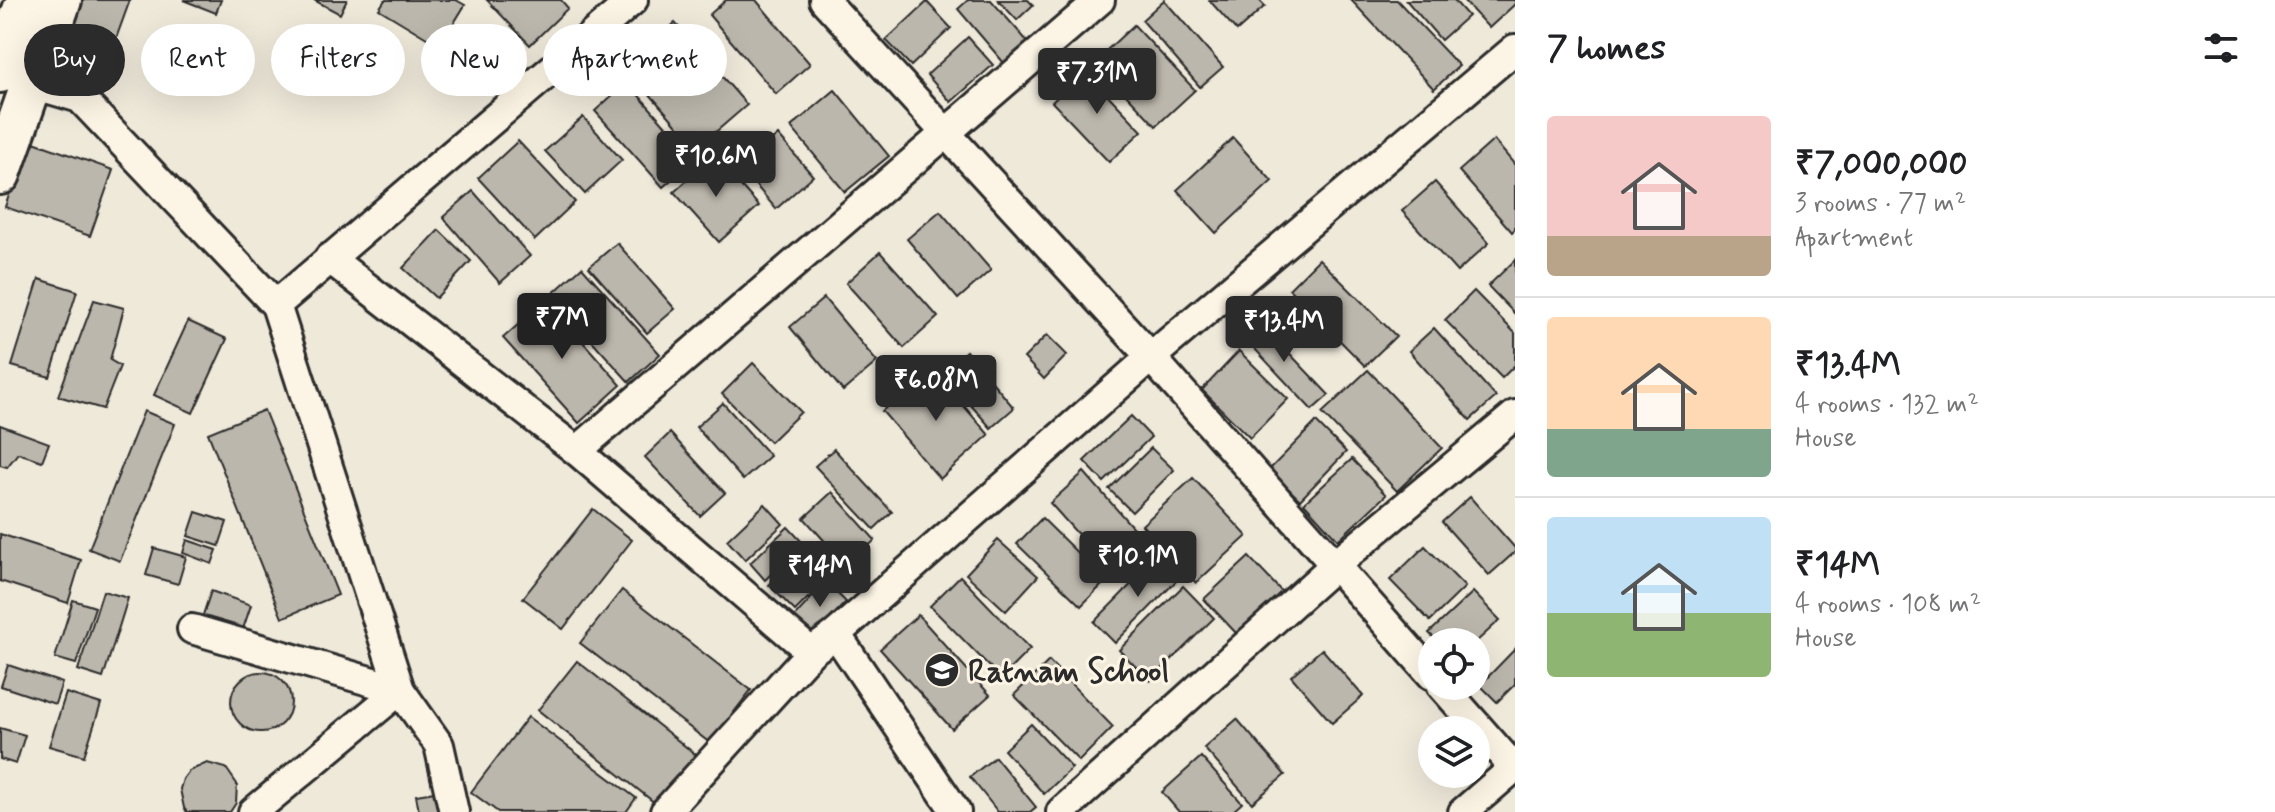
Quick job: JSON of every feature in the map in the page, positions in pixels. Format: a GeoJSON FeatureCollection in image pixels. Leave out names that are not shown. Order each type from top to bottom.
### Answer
{"type":"FeatureCollection","features":[{"type":"Feature","properties":{"kind":"main road"},"geometry":{"type":"LineString","coordinates":[[0,174],[10,77],[27,0]]}},
{"type":"Feature","properties":{"kind":"main road"},"geometry":{"type":"LineString","coordinates":[[10,77],[61,0]]}},
{"type":"Feature","properties":{"kind":"street"},"geometry":{"type":"LineString","coordinates":[[276,305],[633,0]]}},
{"type":"Feature","properties":{"kind":"street"},"geometry":{"type":"LineString","coordinates":[[824,0],[1151,357],[1418,659]]}},
{"type":"Feature","properties":{"kind":"street"},"geometry":{"type":"LineString","coordinates":[[577,451],[1100,0]]}},
{"type":"Feature","properties":{"kind":"street"},"geometry":{"type":"LineString","coordinates":[[665,812],[811,652],[836,634],[1151,357],[1515,49]]}},
{"type":"Feature","properties":{"kind":"street"},"geometry":{"type":"LineString","coordinates":[[10,77],[80,98],[276,305],[400,690],[439,745],[454,812]]}},
{"type":"Feature","properties":{"kind":"street"},"geometry":{"type":"LineString","coordinates":[[329,258],[577,451],[811,652]]}},
{"type":"Feature","properties":{"kind":"street"},"geometry":{"type":"LineString","coordinates":[[1061,812],[1335,565],[1515,415]]}},
{"type":"Feature","properties":{"kind":"street"},"geometry":{"type":"LineString","coordinates":[[192,629],[400,690]]}},
{"type":"Feature","properties":{"kind":"street"},"geometry":{"type":"LineString","coordinates":[[836,634],[956,812]]}},
{"type":"Feature","properties":{"kind":"street"},"geometry":{"type":"LineString","coordinates":[[253,812],[400,690]]}},
{"type":"Feature","properties":{"kind":"street"},"geometry":{"type":"LineString","coordinates":[[1454,700],[1515,768],[1463,812]]}},
{"type":"Feature","properties":{"kind":"building"},"geometry":{"type":"Polygon","coordinates":[[[79,0],[130,0],[121,24],[70,24],[79,0]]]}},
{"type":"Feature","properties":{"kind":"building"},"geometry":{"type":"Polygon","coordinates":[[[183,0],[221,0],[216,13],[183,0]]]}},
{"type":"Feature","properties":{"kind":"building"},"geometry":{"type":"Polygon","coordinates":[[[314,0],[347,0],[340,14],[314,0]]]}},
{"type":"Feature","properties":{"kind":"building"},"geometry":{"type":"Polygon","coordinates":[[[385,0],[456,0],[465,5],[453,24],[421,24],[421,34],[379,9],[385,0]]]}},
{"type":"Feature","properties":{"kind":"building"},"geometry":{"type":"Polygon","coordinates":[[[487,0],[561,0],[568,8],[552,24],[543,24],[543,32],[530,45],[527,42],[527,24],[510,24],[487,0]]]}},
{"type":"Feature","properties":{"kind":"building"},"geometry":{"type":"Polygon","coordinates":[[[726,0],[756,0],[810,64],[776,94],[727,36],[727,24],[717,24],[709,15],[726,0]]]}},
{"type":"Feature","properties":{"kind":"building"},"geometry":{"type":"Polygon","coordinates":[[[968,0],[991,0],[1028,42],[1004,63],[958,9],[968,0]]]}},
{"type":"Feature","properties":{"kind":"building"},"geometry":{"type":"Polygon","coordinates":[[[998,0],[1028,0],[1033,5],[1017,20],[998,0]]]}},
{"type":"Feature","properties":{"kind":"building"},"geometry":{"type":"Polygon","coordinates":[[[1164,0],[1223,67],[1200,87],[1142,20],[1164,0]]]}},
{"type":"Feature","properties":{"kind":"building"},"geometry":{"type":"Polygon","coordinates":[[[1209,0],[1259,0],[1265,6],[1237,31],[1209,0]]]}},
{"type":"Feature","properties":{"kind":"building"},"geometry":{"type":"Polygon","coordinates":[[[1351,0],[1397,0],[1459,66],[1434,89],[1351,0]]]}},
{"type":"Feature","properties":{"kind":"building"},"geometry":{"type":"Polygon","coordinates":[[[1406,0],[1454,0],[1468,16],[1441,40],[1406,0]]]}},
{"type":"Feature","properties":{"kind":"building"},"geometry":{"type":"Polygon","coordinates":[[[1463,0],[1515,0],[1515,4],[1489,28],[1463,0]]]}},
{"type":"Feature","properties":{"kind":"building"},"geometry":{"type":"Polygon","coordinates":[[[927,2],[951,28],[911,66],[886,40],[927,2]]]}},
{"type":"Feature","properties":{"kind":"building"},"geometry":{"type":"Polygon","coordinates":[[[1134,25],[1195,90],[1156,126],[1095,61],[1134,25]]]}},
{"type":"Feature","properties":{"kind":"building"},"geometry":{"type":"Polygon","coordinates":[[[968,37],[993,65],[951,102],[927,75],[968,37]]]}},
{"type":"Feature","properties":{"kind":"building"},"geometry":{"type":"Polygon","coordinates":[[[1085,71],[1142,131],[1109,162],[1052,102],[1085,71]]]}},
{"type":"Feature","properties":{"kind":"building"},"geometry":{"type":"Polygon","coordinates":[[[727,82],[747,105],[697,148],[651,96],[727,96],[727,82]]]}},
{"type":"Feature","properties":{"kind":"building"},"geometry":{"type":"Polygon","coordinates":[[[835,90],[889,156],[845,192],[791,127],[835,90]]]}},
{"type":"Feature","properties":{"kind":"building"},"geometry":{"type":"Polygon","coordinates":[[[612,96],[639,96],[695,159],[663,187],[595,111],[612,96]]]}},
{"type":"Feature","properties":{"kind":"building"},"geometry":{"type":"Polygon","coordinates":[[[583,117],[622,160],[585,194],[545,151],[583,117]]]}},
{"type":"Feature","properties":{"kind":"building"},"geometry":{"type":"Polygon","coordinates":[[[778,135],[813,176],[776,209],[741,168],[778,135]]]}},
{"type":"Feature","properties":{"kind":"building"},"geometry":{"type":"Polygon","coordinates":[[[1233,138],[1272,181],[1216,233],[1177,190],[1233,138]]]}},
{"type":"Feature","properties":{"kind":"building"},"geometry":{"type":"Polygon","coordinates":[[[28,140],[113,170],[90,236],[5,207],[28,140]]]}},
{"type":"Feature","properties":{"kind":"building"},"geometry":{"type":"Polygon","coordinates":[[[1494,140],[1515,165],[1515,229],[1512,232],[1459,171],[1494,140]]]}},
{"type":"Feature","properties":{"kind":"building"},"geometry":{"type":"Polygon","coordinates":[[[518,141],[575,202],[535,240],[478,178],[518,141]]]}},
{"type":"Feature","properties":{"kind":"building"},"geometry":{"type":"Polygon","coordinates":[[[714,156],[759,206],[719,242],[674,192],[714,156]]]}},
{"type":"Feature","properties":{"kind":"building"},"geometry":{"type":"Polygon","coordinates":[[[1435,182],[1489,243],[1457,272],[1402,211],[1435,182]]]}},
{"type":"Feature","properties":{"kind":"building"},"geometry":{"type":"Polygon","coordinates":[[[473,191],[530,256],[500,283],[443,217],[473,191]]]}},
{"type":"Feature","properties":{"kind":"building"},"geometry":{"type":"Polygon","coordinates":[[[940,211],[991,270],[958,299],[907,239],[940,211]]]}},
{"type":"Feature","properties":{"kind":"building"},"geometry":{"type":"Polygon","coordinates":[[[439,230],[471,261],[436,298],[403,268],[439,230]]]}},
{"type":"Feature","properties":{"kind":"building"},"geometry":{"type":"Polygon","coordinates":[[[617,243],[675,309],[647,333],[589,267],[617,243]]]}},
{"type":"Feature","properties":{"kind":"building"},"geometry":{"type":"Polygon","coordinates":[[[880,252],[938,317],[904,348],[846,283],[880,252]]]}},
{"type":"Feature","properties":{"kind":"building"},"geometry":{"type":"Polygon","coordinates":[[[1319,259],[1396,336],[1365,366],[1289,289],[1319,259]]]}},
{"type":"Feature","properties":{"kind":"building"},"geometry":{"type":"Polygon","coordinates":[[[1515,260],[1515,314],[1488,286],[1515,260]]]}},
{"type":"Feature","properties":{"kind":"building"},"geometry":{"type":"Polygon","coordinates":[[[582,267],[660,354],[629,382],[551,295],[582,267]]]}},
{"type":"Feature","properties":{"kind":"building"},"geometry":{"type":"Polygon","coordinates":[[[39,279],[77,291],[50,377],[12,366],[39,279]]]}},
{"type":"Feature","properties":{"kind":"building"},"geometry":{"type":"Polygon","coordinates":[[[1474,291],[1515,333],[1515,365],[1502,378],[1445,320],[1474,291]]]}},
{"type":"Feature","properties":{"kind":"building"},"geometry":{"type":"Polygon","coordinates":[[[824,298],[877,362],[843,391],[790,327],[824,298]]]}},
{"type":"Feature","properties":{"kind":"building"},"geometry":{"type":"Polygon","coordinates":[[[94,300],[124,308],[110,360],[120,366],[103,409],[58,396],[94,300]]]}},
{"type":"Feature","properties":{"kind":"building"},"geometry":{"type":"Polygon","coordinates":[[[546,300],[621,385],[579,423],[503,338],[546,300]]]}},
{"type":"Feature","properties":{"kind":"building"},"geometry":{"type":"Polygon","coordinates":[[[1256,318],[1329,395],[1312,410],[1240,333],[1256,318]]]}},
{"type":"Feature","properties":{"kind":"building"},"geometry":{"type":"Polygon","coordinates":[[[188,321],[227,339],[193,413],[154,395],[188,321]]]}},
{"type":"Feature","properties":{"kind":"building"},"geometry":{"type":"Polygon","coordinates":[[[1434,328],[1496,397],[1470,420],[1409,351],[1434,328]]]}},
{"type":"Feature","properties":{"kind":"building"},"geometry":{"type":"Polygon","coordinates":[[[1047,335],[1067,355],[1044,379],[1024,358],[1047,335]]]}},
{"type":"Feature","properties":{"kind":"building"},"geometry":{"type":"Polygon","coordinates":[[[966,351],[1014,408],[991,428],[942,372],[966,351]]]}},
{"type":"Feature","properties":{"kind":"building"},"geometry":{"type":"Polygon","coordinates":[[[1239,351],[1288,399],[1250,438],[1202,390],[1239,351]]]}},
{"type":"Feature","properties":{"kind":"building"},"geometry":{"type":"Polygon","coordinates":[[[753,363],[801,412],[770,442],[722,394],[753,363]]]}},
{"type":"Feature","properties":{"kind":"building"},"geometry":{"type":"Polygon","coordinates":[[[931,368],[989,435],[940,479],[882,411],[931,368]]]}},
{"type":"Feature","properties":{"kind":"building"},"geometry":{"type":"Polygon","coordinates":[[[1368,370],[1442,448],[1397,491],[1322,413],[1368,370]]]}},
{"type":"Feature","properties":{"kind":"building"},"geometry":{"type":"Polygon","coordinates":[[[723,403],[770,456],[743,480],[696,427],[723,403]]]}},
{"type":"Feature","properties":{"kind":"building"},"geometry":{"type":"Polygon","coordinates":[[[264,410],[338,595],[282,618],[208,433],[264,410]]]}},
{"type":"Feature","properties":{"kind":"building"},"geometry":{"type":"Polygon","coordinates":[[[144,411],[175,424],[120,561],[89,549],[144,411]]]}},
{"type":"Feature","properties":{"kind":"building"},"geometry":{"type":"Polygon","coordinates":[[[1131,416],[1151,437],[1104,482],[1084,461],[1131,416]]]}},
{"type":"Feature","properties":{"kind":"building"},"geometry":{"type":"Polygon","coordinates":[[[1316,422],[1346,452],[1300,500],[1269,470],[1316,422]]]}},
{"type":"Feature","properties":{"kind":"building"},"geometry":{"type":"Polygon","coordinates":[[[0,425],[49,443],[42,461],[18,453],[7,467],[0,465],[0,425]]]}},
{"type":"Feature","properties":{"kind":"building"},"geometry":{"type":"Polygon","coordinates":[[[670,433],[725,493],[700,516],[645,457],[670,433]]]}},
{"type":"Feature","properties":{"kind":"building"},"geometry":{"type":"Polygon","coordinates":[[[1151,448],[1174,470],[1132,512],[1109,489],[1151,448]]]}},
{"type":"Feature","properties":{"kind":"building"},"geometry":{"type":"Polygon","coordinates":[[[834,449],[892,512],[874,529],[815,466],[834,449]]]}},
{"type":"Feature","properties":{"kind":"building"},"geometry":{"type":"Polygon","coordinates":[[[1352,459],[1386,495],[1338,540],[1304,503],[1352,459]]]}},
{"type":"Feature","properties":{"kind":"building"},"geometry":{"type":"Polygon","coordinates":[[[1084,472],[1141,537],[1107,567],[1050,503],[1084,472]]]}},
{"type":"Feature","properties":{"kind":"building"},"geometry":{"type":"Polygon","coordinates":[[[1193,478],[1247,536],[1196,583],[1142,525],[1193,478]]]}},
{"type":"Feature","properties":{"kind":"building"},"geometry":{"type":"Polygon","coordinates":[[[832,492],[875,540],[847,566],[804,518],[832,492]]]}},
{"type":"Feature","properties":{"kind":"building"},"geometry":{"type":"Polygon","coordinates":[[[1470,497],[1515,548],[1515,552],[1489,575],[1442,522],[1470,497]]]}},
{"type":"Feature","properties":{"kind":"building"},"geometry":{"type":"Polygon","coordinates":[[[765,504],[783,524],[745,560],[727,540],[765,504]]]}},
{"type":"Feature","properties":{"kind":"building"},"geometry":{"type":"Polygon","coordinates":[[[593,509],[632,540],[563,629],[523,598],[593,509]]]}},
{"type":"Feature","properties":{"kind":"building"},"geometry":{"type":"Polygon","coordinates":[[[196,512],[227,522],[219,546],[188,536],[196,512]]]}},
{"type":"Feature","properties":{"kind":"building"},"geometry":{"type":"Polygon","coordinates":[[[1042,518],[1106,581],[1081,606],[1017,544],[1042,518]]]}},
{"type":"Feature","properties":{"kind":"building"},"geometry":{"type":"Polygon","coordinates":[[[788,527],[803,543],[765,580],[750,563],[788,527]]]}},
{"type":"Feature","properties":{"kind":"building"},"geometry":{"type":"Polygon","coordinates":[[[0,534],[81,560],[68,603],[0,581],[0,534]]]}},
{"type":"Feature","properties":{"kind":"building"},"geometry":{"type":"Polygon","coordinates":[[[187,540],[217,550],[212,564],[183,553],[187,540]]]}},
{"type":"Feature","properties":{"kind":"building"},"geometry":{"type":"Polygon","coordinates":[[[998,540],[1038,576],[1006,611],[966,574],[998,540]]]}},
{"type":"Feature","properties":{"kind":"building"},"geometry":{"type":"Polygon","coordinates":[[[1425,546],[1465,587],[1430,621],[1390,580],[1425,546]]]}},
{"type":"Feature","properties":{"kind":"building"},"geometry":{"type":"Polygon","coordinates":[[[154,548],[186,557],[178,584],[146,575],[154,548]]]}},
{"type":"Feature","properties":{"kind":"building"},"geometry":{"type":"Polygon","coordinates":[[[802,552],[828,578],[795,611],[769,585],[802,552]]]}},
{"type":"Feature","properties":{"kind":"building"},"geometry":{"type":"Polygon","coordinates":[[[1160,555],[1181,576],[1115,643],[1094,622],[1160,555]]]}},
{"type":"Feature","properties":{"kind":"building"},"geometry":{"type":"Polygon","coordinates":[[[1249,557],[1282,592],[1237,634],[1204,599],[1249,557]]]}},
{"type":"Feature","properties":{"kind":"building"},"geometry":{"type":"Polygon","coordinates":[[[960,576],[1030,649],[1001,678],[930,606],[960,576]]]}},
{"type":"Feature","properties":{"kind":"building"},"geometry":{"type":"Polygon","coordinates":[[[826,582],[846,602],[813,636],[794,617],[826,582]]]}},
{"type":"Feature","properties":{"kind":"building"},"geometry":{"type":"Polygon","coordinates":[[[1183,586],[1214,618],[1150,681],[1119,650],[1183,586]]]}},
{"type":"Feature","properties":{"kind":"building"},"geometry":{"type":"Polygon","coordinates":[[[622,590],[751,690],[710,743],[580,643],[622,590]]]}},
{"type":"Feature","properties":{"kind":"building"},"geometry":{"type":"Polygon","coordinates":[[[103,591],[128,598],[103,678],[78,670],[103,591]]]}},
{"type":"Feature","properties":{"kind":"building"},"geometry":{"type":"Polygon","coordinates":[[[211,591],[251,605],[241,635],[201,621],[211,591]]]}},
{"type":"Feature","properties":{"kind":"building"},"geometry":{"type":"Polygon","coordinates":[[[1473,592],[1500,620],[1490,629],[1434,628],[1473,592]]]}},
{"type":"Feature","properties":{"kind":"building"},"geometry":{"type":"Polygon","coordinates":[[[73,600],[95,607],[76,664],[55,658],[73,600]]]}},
{"type":"Feature","properties":{"kind":"building"},"geometry":{"type":"Polygon","coordinates":[[[918,615],[990,695],[952,729],[880,649],[918,615]]]}},
{"type":"Feature","properties":{"kind":"building"},"geometry":{"type":"Polygon","coordinates":[[[1322,649],[1363,696],[1332,723],[1291,676],[1322,649]]]}},
{"type":"Feature","properties":{"kind":"building"},"geometry":{"type":"Polygon","coordinates":[[[1515,649],[1515,684],[1497,702],[1490,695],[1490,675],[1515,649]]]}},
{"type":"Feature","properties":{"kind":"building"},"geometry":{"type":"Polygon","coordinates":[[[577,661],[700,758],[660,807],[538,710],[577,661]]]}},
{"type":"Feature","properties":{"kind":"building"},"geometry":{"type":"Polygon","coordinates":[[[1049,661],[1113,727],[1079,761],[1014,695],[1049,661]]]}},
{"type":"Feature","properties":{"kind":"building"},"geometry":{"type":"Polygon","coordinates":[[[8,665],[62,683],[55,704],[1,686],[8,665]]]}},
{"type":"Feature","properties":{"kind":"building"},"geometry":{"type":"Polygon","coordinates":[[[261,672],[282,681],[291,702],[282,723],[261,732],[240,723],[231,702],[240,681],[261,672]]]}},
{"type":"Feature","properties":{"kind":"building"},"geometry":{"type":"Polygon","coordinates":[[[66,693],[101,704],[84,756],[49,746],[66,693]]]}},
{"type":"Feature","properties":{"kind":"building"},"geometry":{"type":"Polygon","coordinates":[[[528,717],[636,798],[626,812],[498,812],[471,792],[528,717]]]}},
{"type":"Feature","properties":{"kind":"building"},"geometry":{"type":"Polygon","coordinates":[[[1237,719],[1285,775],[1252,803],[1204,748],[1237,719]]]}},
{"type":"Feature","properties":{"kind":"building"},"geometry":{"type":"Polygon","coordinates":[[[1031,724],[1072,768],[1044,794],[1004,750],[1031,724]]]}},
{"type":"Feature","properties":{"kind":"building"},"geometry":{"type":"Polygon","coordinates":[[[0,728],[25,735],[16,764],[0,759],[0,728]]]}},
{"type":"Feature","properties":{"kind":"building"},"geometry":{"type":"Polygon","coordinates":[[[995,757],[1036,807],[1030,812],[998,812],[970,777],[995,757]]]}},
{"type":"Feature","properties":{"kind":"building"},"geometry":{"type":"Polygon","coordinates":[[[1201,757],[1242,803],[1232,812],[1179,812],[1162,792],[1201,757]]]}},
{"type":"Feature","properties":{"kind":"building"},"geometry":{"type":"Polygon","coordinates":[[[207,763],[226,768],[237,784],[236,803],[230,812],[187,812],[184,808],[180,789],[183,779],[189,771],[207,763]]]}},
{"type":"Feature","properties":{"kind":"building"},"geometry":{"type":"Polygon","coordinates":[[[441,791],[445,812],[419,812],[416,795],[441,791]]]}},
{"type":"Feature","properties":{"kind":"place","name":"Ratnam School"},"geometry":{"type":"Point","coordinates":[942,670]}}]}
